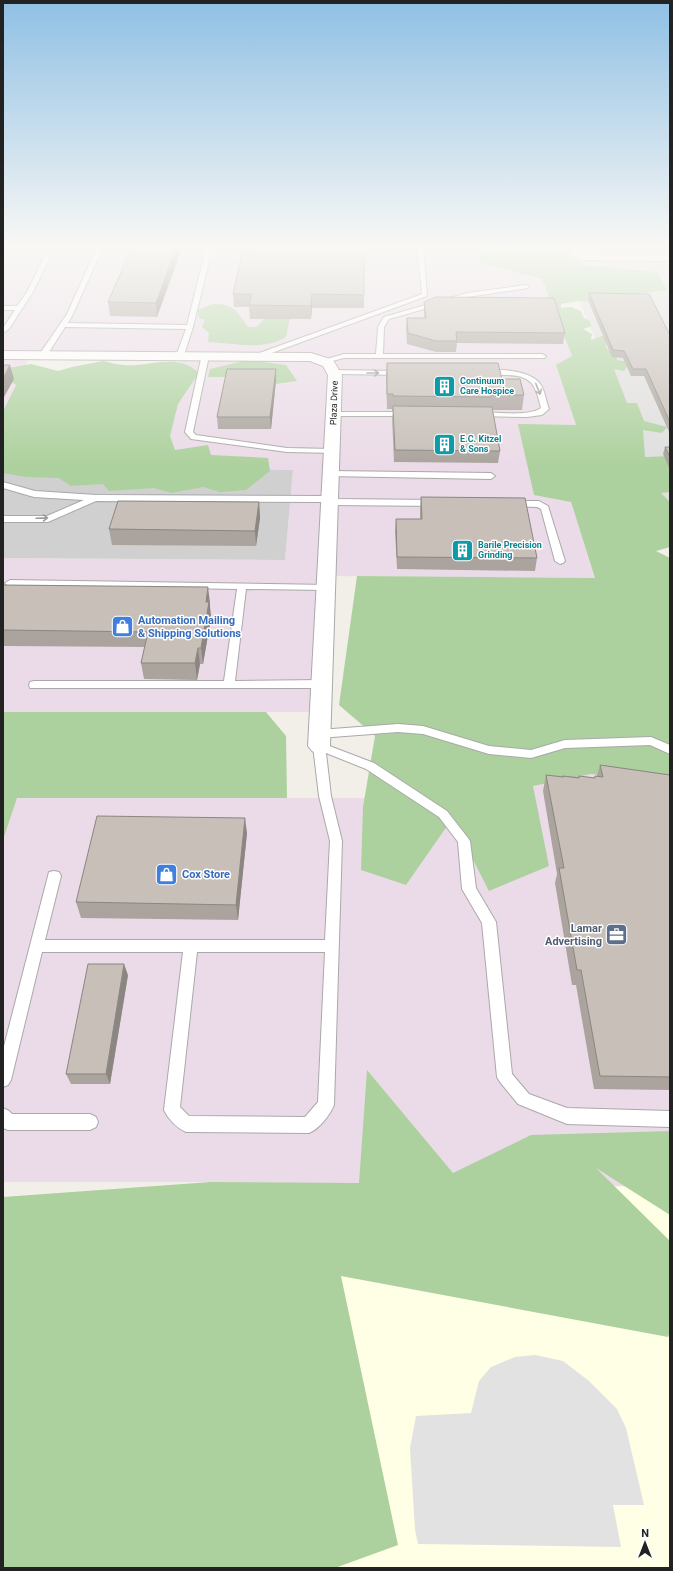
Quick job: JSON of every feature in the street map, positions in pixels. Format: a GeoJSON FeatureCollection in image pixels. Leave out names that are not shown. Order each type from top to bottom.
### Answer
{"type":"FeatureCollection","features":[{"type":"Feature","properties":{"kind":"street"},"geometry":{"type":"LineString","coordinates":[[3,355],[311,357],[329,367]]}},
{"type":"Feature","properties":{"kind":"street","name":"Plaza Drive"},"geometry":{"type":"LineString","coordinates":[[319,740],[334,414],[329,367]]}},
{"type":"Feature","properties":{"kind":"lane"},"geometry":{"type":"LineString","coordinates":[[3,331],[7,328],[13,318]]}},
{"type":"Feature","properties":{"kind":"lane"},"geometry":{"type":"LineString","coordinates":[[43,355],[67,318]]}},
{"type":"Feature","properties":{"kind":"lane"},"geometry":{"type":"LineString","coordinates":[[180,356],[192,318]]}},
{"type":"Feature","properties":{"kind":"lane"},"geometry":{"type":"LineString","coordinates":[[255,356],[360,318]]}},
{"type":"Feature","properties":{"kind":"lane"},"geometry":{"type":"LineString","coordinates":[[379,356],[381,327],[386,318]]}},
{"type":"Feature","properties":{"kind":"lane"},"geometry":{"type":"LineString","coordinates":[[63,325],[190,327]]}},
{"type":"Feature","properties":{"kind":"lane"},"geometry":{"type":"LineString","coordinates":[[206,356],[189,432],[194,437],[287,450],[333,451]]}},
{"type":"Feature","properties":{"kind":"lane"},"geometry":{"type":"LineString","coordinates":[[329,367],[344,356],[542,356]]}},
{"type":"Feature","properties":{"kind":"lane"},"geometry":{"type":"LineString","coordinates":[[329,367],[412,373]]}},
{"type":"Feature","properties":{"kind":"lane"},"geometry":{"type":"LineString","coordinates":[[472,414],[527,415],[539,413],[545,409],[537,384],[530,377],[512,374],[474,373]]}},
{"type":"Feature","properties":{"kind":"lane"},"geometry":{"type":"LineString","coordinates":[[334,414],[416,414]]}},
{"type":"Feature","properties":{"kind":"lane"},"geometry":{"type":"LineString","coordinates":[[331,474],[491,476]]}},
{"type":"Feature","properties":{"kind":"lane"},"geometry":{"type":"LineString","coordinates":[[3,485],[34,494],[96,498],[444,503]]}},
{"type":"Feature","properties":{"kind":"lane"},"geometry":{"type":"LineString","coordinates":[[3,518],[48,519],[96,498]]}},
{"type":"Feature","properties":{"kind":"lane"},"geometry":{"type":"LineString","coordinates":[[500,504],[539,504],[545,508],[560,561]]}},
{"type":"Feature","properties":{"kind":"lane"},"geometry":{"type":"LineString","coordinates":[[10,583],[326,587]]}},
{"type":"Feature","properties":{"kind":"lane"},"geometry":{"type":"LineString","coordinates":[[229,685],[242,586]]}},
{"type":"Feature","properties":{"kind":"lane"},"geometry":{"type":"LineString","coordinates":[[34,685],[322,684]]}},
{"type":"Feature","properties":{"kind":"lane"},"geometry":{"type":"LineString","coordinates":[[319,740],[398,728],[423,730],[489,750],[531,754],[564,744],[651,741],[670,750]]}},
{"type":"Feature","properties":{"kind":"lane"},"geometry":{"type":"LineString","coordinates":[[190,947],[172,1110],[186,1124],[309,1125],[326,1105],[336,841],[325,796],[319,740]]}},
{"type":"Feature","properties":{"kind":"lane"},"geometry":{"type":"LineString","coordinates":[[319,740],[370,766],[443,814],[464,841],[470,889],[489,922],[505,1076],[524,1099],[567,1116],[670,1119]]}},
{"type":"Feature","properties":{"kind":"lane"},"geometry":{"type":"LineString","coordinates":[[3,1080],[54,876]]}},
{"type":"Feature","properties":{"kind":"lane"},"geometry":{"type":"LineString","coordinates":[[36,946],[332,946]]}},
{"type":"Feature","properties":{"kind":"lane"},"geometry":{"type":"LineString","coordinates":[[3,1116],[8,1122],[90,1122]]}},
{"type":"Feature","properties":{"kind":"shaded area"},"geometry":{"type":"Polygon","coordinates":[[[3,318],[557,318],[572,356],[556,366],[576,425],[518,425],[571,502],[595,578],[319,576],[314,712],[3,712],[3,558],[285,560],[293,470],[155,468],[181,360],[29,359],[3,411],[3,318]]]}},
{"type":"Feature","properties":{"kind":"shaded area"},"geometry":{"type":"Polygon","coordinates":[[[586,318],[670,318],[670,524],[586,318]]]}},
{"type":"Feature","properties":{"kind":"shaded area"},"geometry":{"type":"Polygon","coordinates":[[[3,467],[293,470],[285,560],[3,558],[3,467]]]}},
{"type":"Feature","properties":{"kind":"shaded area"},"geometry":{"type":"Polygon","coordinates":[[[670,711],[670,1187],[211,1182],[3,1182],[3,840],[17,798],[446,798],[670,711]]]}},
{"type":"Feature","properties":{"kind":"shaded area"},"geometry":{"type":"Polygon","coordinates":[[[360,1183],[670,1187],[670,1568],[174,1568],[360,1183]]]}},
{"type":"Feature","properties":{"kind":"shaded area"},"geometry":{"type":"Polygon","coordinates":[[[535,1355],[563,1361],[589,1381],[617,1409],[626,1428],[644,1505],[613,1505],[621,1547],[418,1544],[415,1530],[410,1448],[416,1416],[471,1413],[479,1381],[491,1367],[515,1357],[535,1355]]]}},
{"type":"Feature","properties":{"kind":"green space"},"geometry":{"type":"Polygon","coordinates":[[[200,318],[242,318],[248,327],[256,327],[265,318],[290,318],[286,337],[268,344],[258,345],[208,342],[209,333],[202,327],[205,320],[200,318]]]}},
{"type":"Feature","properties":{"kind":"green space"},"geometry":{"type":"Polygon","coordinates":[[[557,318],[585,318],[589,320],[592,326],[583,329],[592,334],[591,340],[614,331],[606,341],[606,347],[611,353],[617,355],[617,360],[630,362],[624,371],[614,369],[627,403],[637,403],[644,421],[667,427],[662,433],[643,430],[645,457],[670,456],[670,492],[661,493],[670,502],[670,547],[656,551],[670,558],[670,784],[591,774],[533,786],[549,866],[489,891],[452,819],[406,885],[361,870],[363,807],[375,736],[339,705],[357,576],[595,578],[571,502],[534,495],[518,424],[576,425],[556,365],[572,356],[557,318]]]}},
{"type":"Feature","properties":{"kind":"green space"},"geometry":{"type":"Polygon","coordinates":[[[248,360],[286,365],[297,381],[268,385],[260,377],[208,377],[210,369],[248,360]]]}},
{"type":"Feature","properties":{"kind":"green space"},"geometry":{"type":"Polygon","coordinates":[[[103,361],[119,365],[173,362],[182,363],[191,367],[199,373],[178,404],[170,436],[175,450],[208,445],[211,455],[268,458],[270,471],[246,490],[220,492],[203,487],[171,493],[154,488],[109,491],[103,484],[71,486],[59,478],[26,477],[3,473],[3,411],[16,385],[8,380],[9,368],[31,364],[58,371],[103,361]]]}},
{"type":"Feature","properties":{"kind":"green space"},"geometry":{"type":"Polygon","coordinates":[[[3,712],[266,712],[286,736],[287,798],[17,798],[3,840],[3,712]]]}},
{"type":"Feature","properties":{"kind":"green space"},"geometry":{"type":"Polygon","coordinates":[[[367,1070],[453,1173],[531,1135],[670,1131],[670,1215],[596,1168],[670,1241],[670,1332],[668,1337],[341,1276],[398,1545],[335,1568],[3,1568],[3,1197],[211,1182],[359,1183],[367,1070]]]}},
{"type":"Feature","properties":{"kind":"building"},"geometry":{"type":"Polygon","coordinates":[[[407,318],[560,318],[565,333],[456,332],[457,341],[436,341],[408,333],[407,318]]]}},
{"type":"Feature","properties":{"kind":"building"},"geometry":{"type":"Polygon","coordinates":[[[600,318],[661,318],[670,335],[670,422],[646,369],[633,369],[624,351],[613,350],[600,318]]]}},
{"type":"Feature","properties":{"kind":"building"},"geometry":{"type":"Polygon","coordinates":[[[387,363],[498,363],[502,379],[520,379],[524,395],[490,395],[491,397],[393,396],[393,394],[387,394],[387,363]]]}},
{"type":"Feature","properties":{"kind":"building"},"geometry":{"type":"Polygon","coordinates":[[[3,365],[10,365],[3,378],[3,365]]]}},
{"type":"Feature","properties":{"kind":"building"},"geometry":{"type":"Polygon","coordinates":[[[227,369],[276,369],[270,417],[217,417],[227,369]]]}},
{"type":"Feature","properties":{"kind":"building"},"geometry":{"type":"Polygon","coordinates":[[[393,406],[492,407],[500,451],[395,450],[393,406]]]}},
{"type":"Feature","properties":{"kind":"building"},"geometry":{"type":"Polygon","coordinates":[[[665,447],[670,447],[670,457],[665,447]]]}},
{"type":"Feature","properties":{"kind":"building","name":"Barile Precision Grinding"},"geometry":{"type":"Polygon","coordinates":[[[421,497],[525,498],[537,558],[397,557],[396,519],[422,519],[421,497]]]}},
{"type":"Feature","properties":{"kind":"building"},"geometry":{"type":"Polygon","coordinates":[[[118,501],[259,502],[255,531],[109,529],[118,501]]]}},
{"type":"Feature","properties":{"kind":"building"},"geometry":{"type":"Polygon","coordinates":[[[3,585],[208,587],[206,602],[209,602],[201,648],[198,648],[195,663],[141,663],[148,632],[3,630],[3,585]]]}},
{"type":"Feature","properties":{"kind":"building","name":"Lamar Advertising"},"geometry":{"type":"Polygon","coordinates":[[[600,765],[670,775],[670,1077],[600,1076],[581,970],[577,970],[559,868],[564,868],[546,775],[579,778],[579,776],[595,778],[595,776],[603,777],[600,765]]]}},
{"type":"Feature","properties":{"kind":"building","name":"Cox Store"},"geometry":{"type":"Polygon","coordinates":[[[97,816],[245,818],[236,905],[76,902],[97,816]]]}},
{"type":"Feature","properties":{"kind":"building"},"geometry":{"type":"Polygon","coordinates":[[[88,964],[124,964],[106,1074],[66,1074],[88,964]]]}},
{"type":"Feature","properties":{"kind":"place","name":"Continuum Care Hospice"},"geometry":{"type":"Point","coordinates":[444,386]}},
{"type":"Feature","properties":{"kind":"place","name":"E.C. Kitzel & Sons"},"geometry":{"type":"Point","coordinates":[444,444]}},
{"type":"Feature","properties":{"kind":"place","name":"Barile Precision Grinding"},"geometry":{"type":"Point","coordinates":[463,550]}},
{"type":"Feature","properties":{"kind":"place","name":"Automation Mailing & Shipping Solutions"},"geometry":{"type":"Point","coordinates":[122,626]}},
{"type":"Feature","properties":{"kind":"place","name":"Cox Store"},"geometry":{"type":"Point","coordinates":[167,874]}},
{"type":"Feature","properties":{"kind":"place","name":"Lamar Advertising"},"geometry":{"type":"Point","coordinates":[617,934]}}]}
